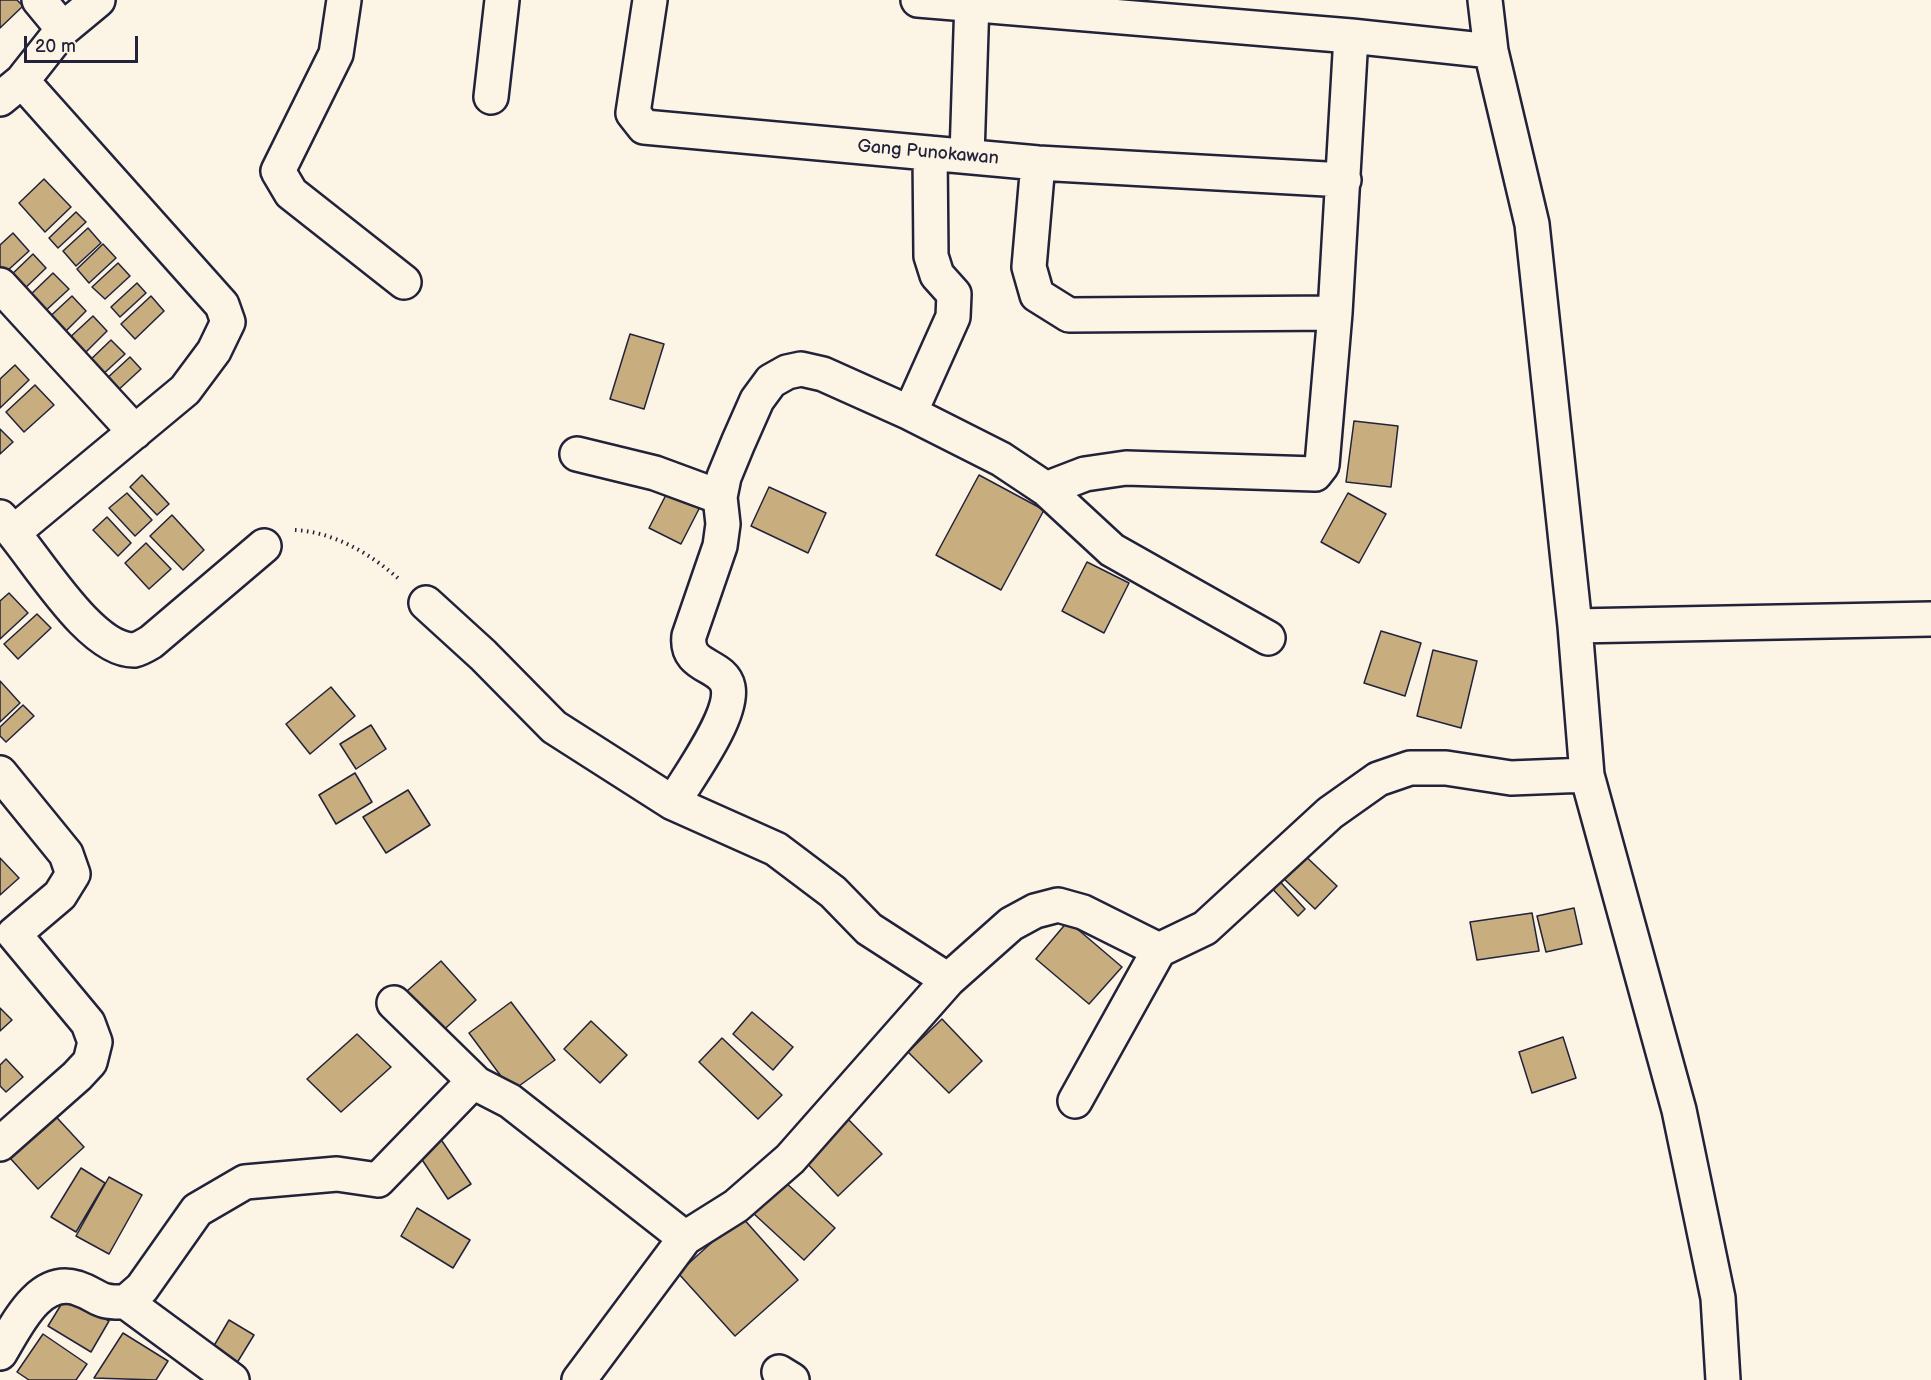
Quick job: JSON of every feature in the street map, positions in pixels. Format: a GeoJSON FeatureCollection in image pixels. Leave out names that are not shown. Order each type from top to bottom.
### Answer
{"type":"FeatureCollection","features":[{"type":"Feature","properties":{"kind":"street"},"geometry":{"type":"LineString","coordinates":[[39,0],[63,29]]}},
{"type":"Feature","properties":{"kind":"street"},"geometry":{"type":"LineString","coordinates":[[98,0],[63,29],[11,90],[222,305],[228,322],[214,351],[185,390],[135,432],[7,525],[86,626],[111,644],[135,650],[151,642],[264,546]]}},
{"type":"Feature","properties":{"kind":"street"},"geometry":{"type":"LineString","coordinates":[[344,0],[336,54],[278,171],[291,193],[404,282]]}},
{"type":"Feature","properties":{"kind":"street"},"geometry":{"type":"LineString","coordinates":[[491,97],[502,0]]}},
{"type":"Feature","properties":{"kind":"street","name":"Gang Punokawan"},"geometry":{"type":"LineString","coordinates":[[650,0],[633,113],[644,127],[1038,163],[1344,180]]}},
{"type":"Feature","properties":{"kind":"street"},"geometry":{"type":"LineString","coordinates":[[918,0],[972,2],[1491,51]]}},
{"type":"Feature","properties":{"kind":"street"},"geometry":{"type":"LineString","coordinates":[[1485,0],[1491,51],[1532,224],[1575,626],[1587,775],[1679,1110],[1718,1298],[1723,1380]]}},
{"type":"Feature","properties":{"kind":"street"},"geometry":{"type":"LineString","coordinates":[[967,156],[972,2]]}},
{"type":"Feature","properties":{"kind":"street"},"geometry":{"type":"LineString","coordinates":[[1046,489],[1085,474],[1126,468],[1315,474],[1322,465],[1344,180],[1351,36]]}},
{"type":"Feature","properties":{"kind":"street"},"geometry":{"type":"LineString","coordinates":[[910,413],[953,317],[954,294],[937,275],[931,256],[930,153]]}},
{"type":"Feature","properties":{"kind":"street"},"geometry":{"type":"LineString","coordinates":[[1038,163],[1029,267],[1037,295],[1070,315],[1335,313]]}},
{"type":"Feature","properties":{"kind":"street"},"geometry":{"type":"LineString","coordinates":[[0,285],[135,432]]}},
{"type":"Feature","properties":{"kind":"street"},"geometry":{"type":"LineString","coordinates":[[673,802],[712,738],[727,707],[728,686],[722,676],[692,656],[687,647],[688,636],[720,546],[723,524],[720,498],[724,477],[757,400],[771,381],[787,372],[801,369],[823,374],[910,413],[1001,459],[1046,489],[1112,550],[1268,639]]}},
{"type":"Feature","properties":{"kind":"street"},"geometry":{"type":"LineString","coordinates":[[577,454],[655,473],[720,498]]}},
{"type":"Feature","properties":{"kind":"street"},"geometry":{"type":"LineString","coordinates":[[426,603],[483,655],[554,727],[673,802],[776,849],[833,892],[869,929],[948,980]]}},
{"type":"Feature","properties":{"kind":"street"},"geometry":{"type":"LineString","coordinates":[[1575,626],[1931,619]]}},
{"type":"Feature","properties":{"kind":"street"},"geometry":{"type":"LineString","coordinates":[[1075,1101],[1159,950],[1205,928],[1330,813],[1378,779],[1410,768],[1446,768],[1510,778],[1587,775]]}},
{"type":"Feature","properties":{"kind":"street"},"geometry":{"type":"LineString","coordinates":[[0,773],[66,854],[73,874],[60,895],[7,940],[88,1023],[95,1042],[90,1062],[77,1076],[0,1144]]}},
{"type":"Feature","properties":{"kind":"street"},"geometry":{"type":"LineString","coordinates":[[579,1380],[685,1238],[736,1206],[790,1159],[948,980],[1011,924],[1035,911],[1058,905],[1083,912],[1159,950]]}},
{"type":"Feature","properties":{"kind":"street"},"geometry":{"type":"LineString","coordinates":[[394,1003],[477,1084],[510,1101],[685,1238]]}},
{"type":"Feature","properties":{"kind":"street"},"geometry":{"type":"LineString","coordinates":[[0,1353],[27,1310],[43,1294],[56,1288],[76,1288],[104,1303],[126,1302],[142,1288],[197,1210],[245,1182],[337,1174],[378,1180],[469,1086],[477,1084]]}},
{"type":"Feature","properties":{"kind":"street"},"geometry":{"type":"LineString","coordinates":[[126,1302],[232,1380]]}},
{"type":"Feature","properties":{"kind":"path"},"geometry":{"type":"LineString","coordinates":[[264,546],[284,529],[312,531],[342,541],[383,565],[426,603]]}},
{"type":"Feature","properties":{"kind":"building"},"geometry":{"type":"Polygon","coordinates":[[[0,0],[17,0],[23,6],[0,28],[0,0]]]}},
{"type":"Feature","properties":{"kind":"building"},"geometry":{"type":"Polygon","coordinates":[[[44,179],[71,207],[45,232],[19,203],[44,179]]]}},
{"type":"Feature","properties":{"kind":"building"},"geometry":{"type":"Polygon","coordinates":[[[76,212],[86,222],[58,248],[49,238],[76,212]]]}},
{"type":"Feature","properties":{"kind":"building"},"geometry":{"type":"Polygon","coordinates":[[[88,228],[101,243],[76,266],[63,251],[88,228]]]}},
{"type":"Feature","properties":{"kind":"building"},"geometry":{"type":"Polygon","coordinates":[[[13,233],[29,251],[6,272],[0,266],[0,245],[13,233]]]}},
{"type":"Feature","properties":{"kind":"building"},"geometry":{"type":"Polygon","coordinates":[[[103,244],[116,258],[89,283],[77,269],[103,244]]]}},
{"type":"Feature","properties":{"kind":"building"},"geometry":{"type":"Polygon","coordinates":[[[33,254],[46,268],[21,292],[8,278],[33,254]]]}},
{"type":"Feature","properties":{"kind":"building"},"geometry":{"type":"Polygon","coordinates":[[[118,263],[130,276],[105,299],[92,287],[118,263]]]}},
{"type":"Feature","properties":{"kind":"building"},"geometry":{"type":"Polygon","coordinates":[[[53,273],[69,289],[42,314],[27,298],[53,273]]]}},
{"type":"Feature","properties":{"kind":"building"},"geometry":{"type":"Polygon","coordinates":[[[137,283],[146,293],[120,317],[111,307],[137,283]]]}},
{"type":"Feature","properties":{"kind":"building"},"geometry":{"type":"Polygon","coordinates":[[[72,296],[86,311],[58,339],[43,323],[72,296]]]}},
{"type":"Feature","properties":{"kind":"building"},"geometry":{"type":"Polygon","coordinates":[[[151,296],[164,311],[135,339],[121,324],[151,296]]]}},
{"type":"Feature","properties":{"kind":"building"},"geometry":{"type":"Polygon","coordinates":[[[93,316],[107,331],[81,357],[66,341],[93,316]]]}},
{"type":"Feature","properties":{"kind":"building"},"geometry":{"type":"Polygon","coordinates":[[[630,334],[664,344],[644,409],[610,399],[630,334]]]}},
{"type":"Feature","properties":{"kind":"building"},"geometry":{"type":"Polygon","coordinates":[[[111,340],[125,354],[100,377],[87,363],[111,340]]]}},
{"type":"Feature","properties":{"kind":"building"},"geometry":{"type":"Polygon","coordinates":[[[130,357],[141,369],[115,393],[104,381],[130,357]]]}},
{"type":"Feature","properties":{"kind":"building"},"geometry":{"type":"Polygon","coordinates":[[[15,365],[29,380],[0,408],[0,379],[15,365]]]}},
{"type":"Feature","properties":{"kind":"building"},"geometry":{"type":"Polygon","coordinates":[[[35,385],[54,405],[24,432],[6,412],[35,385]]]}},
{"type":"Feature","properties":{"kind":"building"},"geometry":{"type":"Polygon","coordinates":[[[1354,421],[1398,426],[1391,487],[1346,482],[1354,421]]]}},
{"type":"Feature","properties":{"kind":"building"},"geometry":{"type":"Polygon","coordinates":[[[0,429],[13,442],[0,454],[0,429]]]}},
{"type":"Feature","properties":{"kind":"building"},"geometry":{"type":"Polygon","coordinates":[[[142,475],[169,504],[157,515],[130,487],[142,475]]]}},
{"type":"Feature","properties":{"kind":"building"},"geometry":{"type":"Polygon","coordinates":[[[979,475],[1044,510],[1001,590],[936,555],[979,475]]]}},
{"type":"Feature","properties":{"kind":"building"},"geometry":{"type":"Polygon","coordinates":[[[769,487],[826,513],[808,553],[751,526],[769,487]]]}},
{"type":"Feature","properties":{"kind":"building"},"geometry":{"type":"Polygon","coordinates":[[[669,489],[701,505],[681,544],[649,528],[669,489]]]}},
{"type":"Feature","properties":{"kind":"building"},"geometry":{"type":"Polygon","coordinates":[[[127,493],[152,520],[135,536],[109,508],[127,493]]]}},
{"type":"Feature","properties":{"kind":"building"},"geometry":{"type":"Polygon","coordinates":[[[1348,493],[1386,514],[1359,563],[1321,542],[1348,493]]]}},
{"type":"Feature","properties":{"kind":"building"},"geometry":{"type":"Polygon","coordinates":[[[172,515],[204,550],[183,570],[150,536],[172,515]]]}},
{"type":"Feature","properties":{"kind":"building"},"geometry":{"type":"Polygon","coordinates":[[[107,517],[131,543],[118,556],[93,530],[107,517]]]}},
{"type":"Feature","properties":{"kind":"building"},"geometry":{"type":"Polygon","coordinates":[[[146,543],[171,569],[149,589],[125,563],[146,543]]]}},
{"type":"Feature","properties":{"kind":"building"},"geometry":{"type":"Polygon","coordinates":[[[1087,562],[1129,583],[1104,633],[1062,611],[1087,562]]]}},
{"type":"Feature","properties":{"kind":"building"},"geometry":{"type":"Polygon","coordinates":[[[9,593],[28,613],[0,639],[0,601],[9,593]]]}},
{"type":"Feature","properties":{"kind":"building"},"geometry":{"type":"Polygon","coordinates":[[[37,614],[51,628],[18,659],[4,644],[37,614]]]}},
{"type":"Feature","properties":{"kind":"building"},"geometry":{"type":"Polygon","coordinates":[[[1381,631],[1421,643],[1405,696],[1364,683],[1381,631]]]}},
{"type":"Feature","properties":{"kind":"building"},"geometry":{"type":"Polygon","coordinates":[[[1433,650],[1477,661],[1461,728],[1417,716],[1433,650]]]}},
{"type":"Feature","properties":{"kind":"building"},"geometry":{"type":"Polygon","coordinates":[[[0,681],[20,703],[0,722],[0,681]]]}},
{"type":"Feature","properties":{"kind":"building"},"geometry":{"type":"Polygon","coordinates":[[[331,687],[355,716],[310,754],[286,724],[331,687]]]}},
{"type":"Feature","properties":{"kind":"building"},"geometry":{"type":"Polygon","coordinates":[[[23,705],[34,716],[6,742],[0,736],[0,727],[23,705]]]}},
{"type":"Feature","properties":{"kind":"building"},"geometry":{"type":"Polygon","coordinates":[[[371,725],[386,749],[356,769],[340,744],[371,725]]]}},
{"type":"Feature","properties":{"kind":"building"},"geometry":{"type":"Polygon","coordinates":[[[355,773],[372,802],[336,824],[319,795],[355,773]]]}},
{"type":"Feature","properties":{"kind":"building"},"geometry":{"type":"Polygon","coordinates":[[[408,790],[430,825],[386,853],[363,817],[408,790]]]}},
{"type":"Feature","properties":{"kind":"building"},"geometry":{"type":"Polygon","coordinates":[[[1299,850],[1337,886],[1315,909],[1278,873],[1299,850]]]}},
{"type":"Feature","properties":{"kind":"building"},"geometry":{"type":"Polygon","coordinates":[[[0,858],[19,878],[0,895],[0,858]]]}},
{"type":"Feature","properties":{"kind":"building"},"geometry":{"type":"Polygon","coordinates":[[[1274,875],[1305,909],[1298,916],[1266,882],[1274,875]]]}},
{"type":"Feature","properties":{"kind":"building"},"geometry":{"type":"Polygon","coordinates":[[[1574,908],[1582,944],[1546,952],[1537,916],[1574,908]]]}},
{"type":"Feature","properties":{"kind":"building"},"geometry":{"type":"Polygon","coordinates":[[[1532,913],[1539,951],[1477,960],[1470,922],[1532,913]]]}},
{"type":"Feature","properties":{"kind":"building"},"geometry":{"type":"Polygon","coordinates":[[[1068,921],[1122,967],[1089,1004],[1036,959],[1068,921]]]}},
{"type":"Feature","properties":{"kind":"building"},"geometry":{"type":"Polygon","coordinates":[[[441,961],[476,1000],[435,1038],[399,998],[441,961]]]}},
{"type":"Feature","properties":{"kind":"building"},"geometry":{"type":"Polygon","coordinates":[[[511,1002],[555,1060],[512,1091],[469,1033],[511,1002]]]}},
{"type":"Feature","properties":{"kind":"building"},"geometry":{"type":"Polygon","coordinates":[[[0,1008],[12,1020],[0,1031],[0,1008]]]}},
{"type":"Feature","properties":{"kind":"building"},"geometry":{"type":"Polygon","coordinates":[[[752,1012],[793,1047],[773,1070],[733,1034],[752,1012]]]}},
{"type":"Feature","properties":{"kind":"building"},"geometry":{"type":"Polygon","coordinates":[[[942,1019],[982,1061],[949,1093],[908,1052],[942,1019]]]}},
{"type":"Feature","properties":{"kind":"building"},"geometry":{"type":"Polygon","coordinates":[[[591,1021],[627,1055],[600,1083],[564,1049],[591,1021]]]}},
{"type":"Feature","properties":{"kind":"building"},"geometry":{"type":"Polygon","coordinates":[[[357,1034],[391,1067],[341,1112],[307,1079],[357,1034]]]}},
{"type":"Feature","properties":{"kind":"building"},"geometry":{"type":"Polygon","coordinates":[[[1563,1037],[1576,1078],[1532,1093],[1519,1052],[1563,1037]]]}},
{"type":"Feature","properties":{"kind":"building"},"geometry":{"type":"Polygon","coordinates":[[[722,1038],[782,1095],[758,1119],[699,1062],[722,1038]]]}},
{"type":"Feature","properties":{"kind":"building"},"geometry":{"type":"Polygon","coordinates":[[[6,1059],[23,1077],[6,1092],[0,1086],[0,1065],[6,1059]]]}},
{"type":"Feature","properties":{"kind":"building"},"geometry":{"type":"Polygon","coordinates":[[[47,1107],[84,1147],[38,1189],[1,1148],[47,1107]]]}},
{"type":"Feature","properties":{"kind":"building"},"geometry":{"type":"Polygon","coordinates":[[[845,1116],[882,1154],[838,1196],[802,1158],[845,1116]]]}},
{"type":"Feature","properties":{"kind":"building"},"geometry":{"type":"Polygon","coordinates":[[[440,1138],[471,1184],[448,1199],[417,1152],[440,1138]]]}},
{"type":"Feature","properties":{"kind":"building"},"geometry":{"type":"Polygon","coordinates":[[[81,1168],[105,1183],[76,1232],[51,1217],[81,1168]]]}},
{"type":"Feature","properties":{"kind":"building"},"geometry":{"type":"Polygon","coordinates":[[[109,1177],[142,1195],[109,1254],[76,1236],[109,1177]]]}},
{"type":"Feature","properties":{"kind":"building"},"geometry":{"type":"Polygon","coordinates":[[[784,1181],[835,1228],[804,1260],[753,1213],[784,1181]]]}},
{"type":"Feature","properties":{"kind":"building"},"geometry":{"type":"Polygon","coordinates":[[[417,1208],[470,1240],[453,1268],[401,1236],[417,1208]]]}},
{"type":"Feature","properties":{"kind":"building"},"geometry":{"type":"Polygon","coordinates":[[[741,1216],[798,1280],[735,1336],[678,1273],[741,1216]]]}},
{"type":"Feature","properties":{"kind":"building"},"geometry":{"type":"Polygon","coordinates":[[[67,1295],[109,1321],[91,1352],[48,1326],[67,1295]]]}},
{"type":"Feature","properties":{"kind":"building"},"geometry":{"type":"Polygon","coordinates":[[[229,1320],[254,1335],[232,1371],[208,1356],[229,1320]]]}},
{"type":"Feature","properties":{"kind":"building"},"geometry":{"type":"Polygon","coordinates":[[[123,1333],[168,1361],[156,1380],[94,1378],[123,1333]]]}},
{"type":"Feature","properties":{"kind":"building"},"geometry":{"type":"Polygon","coordinates":[[[43,1334],[87,1364],[76,1380],[29,1380],[17,1372],[43,1334]]]}}]}
